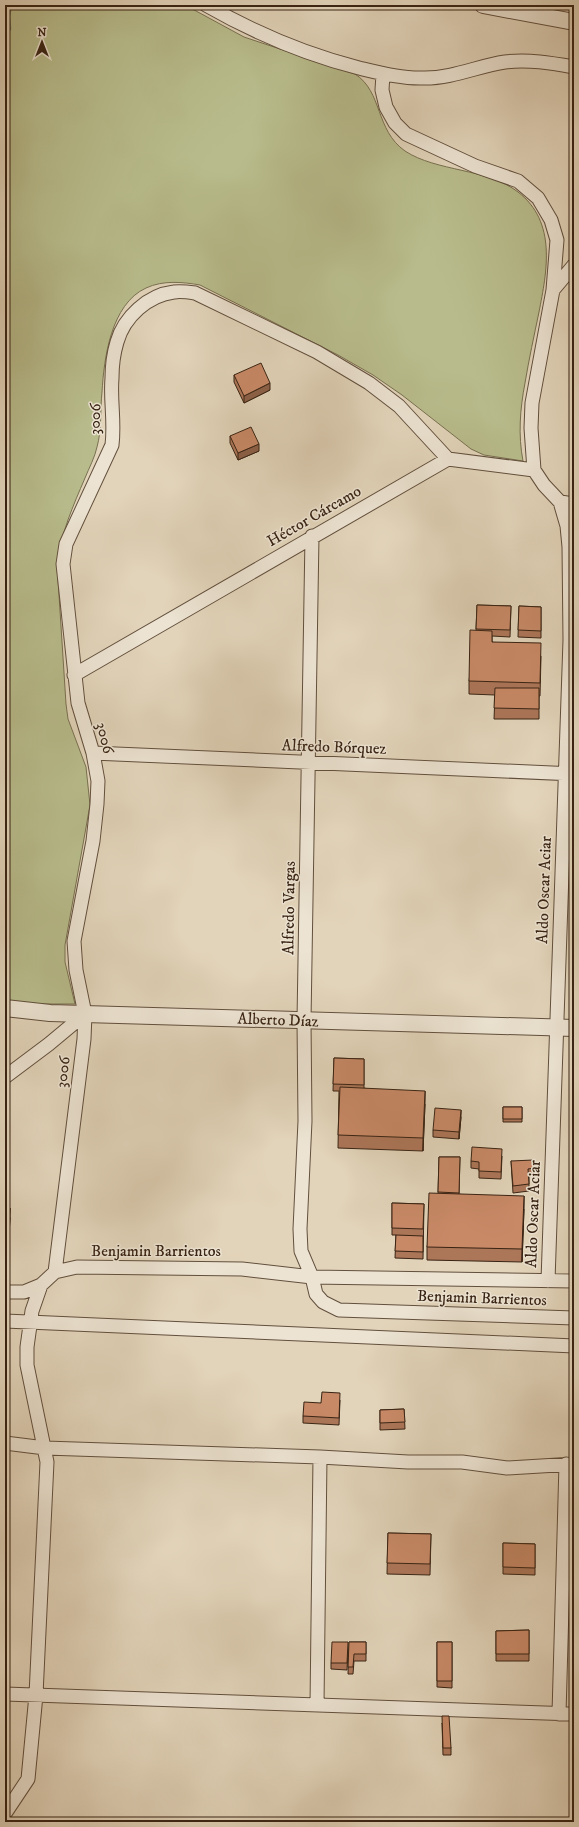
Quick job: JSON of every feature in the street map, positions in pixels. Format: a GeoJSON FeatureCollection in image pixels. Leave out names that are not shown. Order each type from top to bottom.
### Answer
{"type":"FeatureCollection","features":[{"type":"Feature","properties":{"kind":"street"},"geometry":{"type":"LineString","coordinates":[[206,5],[243,26],[322,58],[383,74],[425,78],[458,74],[504,62],[532,61],[574,67]]}},
{"type":"Feature","properties":{"kind":"street"},"geometry":{"type":"LineString","coordinates":[[483,5],[574,22]]}},
{"type":"Feature","properties":{"kind":"street"},"geometry":{"type":"LineString","coordinates":[[523,5],[541,16]]}},
{"type":"Feature","properties":{"kind":"street"},"geometry":{"type":"LineString","coordinates":[[383,74],[382,90],[386,106],[395,123],[406,134],[475,166],[518,181],[538,198],[552,220],[556,240],[553,290],[532,403],[531,428],[534,470],[544,485],[560,502],[574,504]]}},
{"type":"Feature","properties":{"kind":"street"},"geometry":{"type":"LineString","coordinates":[[553,290],[574,264]]}},
{"type":"Feature","properties":{"kind":"street","name":"3006"},"geometry":{"type":"LineString","coordinates":[[55,1272],[84,1039],[85,1014],[76,970],[74,941],[92,841],[97,804],[98,781],[93,753],[78,703],[63,564],[66,544],[112,445],[114,427],[112,378],[117,341],[130,318],[141,306],[156,296],[174,291],[195,293],[214,300],[317,352],[368,383],[400,406],[448,459]]}},
{"type":"Feature","properties":{"kind":"street"},"geometry":{"type":"LineString","coordinates":[[448,459],[469,463],[534,470]]}},
{"type":"Feature","properties":{"kind":"street","name":"Héctor Cárcamo"},"geometry":{"type":"LineString","coordinates":[[74,675],[312,536],[448,459]]}},
{"type":"Feature","properties":{"kind":"street","name":"Aldo Oscar Aciar"},"geometry":{"type":"LineString","coordinates":[[548,1280],[556,1027],[570,774],[569,547],[567,526],[560,502]]}},
{"type":"Feature","properties":{"kind":"street","name":"Alfredo Vargas"},"geometry":{"type":"LineString","coordinates":[[312,536],[304,1021],[305,1121],[300,1229],[301,1251],[312,1277]]}},
{"type":"Feature","properties":{"kind":"street","name":"Alfredo Bórquez"},"geometry":{"type":"LineString","coordinates":[[93,753],[570,774]]}},
{"type":"Feature","properties":{"kind":"street","name":"Alberto Díaz"},"geometry":{"type":"LineString","coordinates":[[5,1008],[85,1014],[574,1028]]}},
{"type":"Feature","properties":{"kind":"street"},"geometry":{"type":"LineString","coordinates":[[5,1077],[49,1044],[85,1014]]}},
{"type":"Feature","properties":{"kind":"street","name":"Benjamin Barrientos"},"geometry":{"type":"LineString","coordinates":[[55,1272],[77,1267],[242,1269],[312,1277],[574,1281]]}},
{"type":"Feature","properties":{"kind":"street"},"geometry":{"type":"LineString","coordinates":[[5,1292],[24,1292],[41,1285],[55,1272]]}},
{"type":"Feature","properties":{"kind":"street","name":"Benjamin Barrientos"},"geometry":{"type":"LineString","coordinates":[[312,1277],[316,1294],[323,1302],[339,1310],[574,1318]]}},
{"type":"Feature","properties":{"kind":"street"},"geometry":{"type":"LineString","coordinates":[[6,1812],[28,1779],[36,1695],[47,1462],[27,1365],[27,1347],[32,1311],[41,1285]]}},
{"type":"Feature","properties":{"kind":"street"},"geometry":{"type":"LineString","coordinates":[[5,1321],[574,1346]]}},
{"type":"Feature","properties":{"kind":"street"},"geometry":{"type":"LineString","coordinates":[[5,1443],[45,1448],[320,1457],[408,1462],[462,1462],[508,1468],[570,1464],[559,1714]]}},
{"type":"Feature","properties":{"kind":"street"},"geometry":{"type":"LineString","coordinates":[[317,1705],[320,1457]]}},
{"type":"Feature","properties":{"kind":"street"},"geometry":{"type":"LineString","coordinates":[[5,1694],[574,1714]]}},
{"type":"Feature","properties":{"kind":"green space"},"geometry":{"type":"Polygon","coordinates":[[[5,5],[185,5],[244,37],[355,74],[364,82],[370,91],[388,133],[395,142],[405,151],[418,158],[492,178],[506,184],[518,192],[530,204],[539,218],[544,232],[546,248],[545,280],[522,402],[520,432],[523,461],[484,455],[471,449],[402,395],[373,375],[338,355],[200,285],[173,282],[153,285],[134,296],[125,306],[117,319],[108,348],[103,378],[99,440],[93,459],[68,520],[61,541],[57,564],[68,719],[86,767],[90,805],[65,945],[65,962],[75,1004],[40,1004],[5,1001],[5,5]]]}},
{"type":"Feature","properties":{"kind":"building"},"geometry":{"type":"Polygon","coordinates":[[[261,363],[270,383],[244,396],[234,375],[261,363]]]}},
{"type":"Feature","properties":{"kind":"building"},"geometry":{"type":"Polygon","coordinates":[[[251,427],[259,444],[238,453],[230,436],[251,427]]]}},
{"type":"Feature","properties":{"kind":"building"},"geometry":{"type":"Polygon","coordinates":[[[477,605],[511,606],[510,630],[476,629],[477,605]]]}},
{"type":"Feature","properties":{"kind":"building"},"geometry":{"type":"Polygon","coordinates":[[[519,606],[541,607],[541,631],[518,630],[519,606]]]}},
{"type":"Feature","properties":{"kind":"building"},"geometry":{"type":"Polygon","coordinates":[[[470,630],[492,631],[492,642],[541,643],[540,683],[469,681],[470,630]]]}},
{"type":"Feature","properties":{"kind":"building"},"geometry":{"type":"Polygon","coordinates":[[[495,688],[539,688],[539,709],[494,708],[495,688]]]}},
{"type":"Feature","properties":{"kind":"building"},"geometry":{"type":"Polygon","coordinates":[[[334,1058],[364,1059],[364,1085],[333,1084],[334,1058]]]}},
{"type":"Feature","properties":{"kind":"building"},"geometry":{"type":"Polygon","coordinates":[[[340,1087],[425,1091],[423,1138],[338,1135],[340,1087]]]}},
{"type":"Feature","properties":{"kind":"building"},"geometry":{"type":"Polygon","coordinates":[[[503,1107],[522,1107],[522,1119],[503,1119],[503,1107]]]}},
{"type":"Feature","properties":{"kind":"building"},"geometry":{"type":"Polygon","coordinates":[[[435,1108],[461,1110],[459,1132],[433,1130],[435,1108]]]}},
{"type":"Feature","properties":{"kind":"building"},"geometry":{"type":"Polygon","coordinates":[[[472,1147],[502,1149],[501,1172],[479,1171],[479,1162],[471,1161],[472,1147]]]}},
{"type":"Feature","properties":{"kind":"building"},"geometry":{"type":"Polygon","coordinates":[[[439,1157],[460,1157],[459,1193],[438,1192],[439,1157]]]}},
{"type":"Feature","properties":{"kind":"building"},"geometry":{"type":"Polygon","coordinates":[[[533,1160],[534,1168],[528,1169],[529,1184],[513,1186],[511,1161],[533,1160]]]}},
{"type":"Feature","properties":{"kind":"building"},"geometry":{"type":"Polygon","coordinates":[[[429,1193],[524,1196],[522,1249],[427,1247],[429,1193]]]}},
{"type":"Feature","properties":{"kind":"building"},"geometry":{"type":"Polygon","coordinates":[[[392,1203],[424,1204],[423,1229],[392,1228],[392,1203]]]}},
{"type":"Feature","properties":{"kind":"building"},"geometry":{"type":"Polygon","coordinates":[[[5,1207],[10,1208],[8,1239],[5,1239],[5,1207]]]}},
{"type":"Feature","properties":{"kind":"building"},"geometry":{"type":"Polygon","coordinates":[[[396,1235],[423,1236],[423,1252],[395,1251],[396,1235]]]}},
{"type":"Feature","properties":{"kind":"building"},"geometry":{"type":"Polygon","coordinates":[[[322,1392],[340,1393],[339,1418],[303,1416],[304,1402],[321,1403],[322,1392]]]}},
{"type":"Feature","properties":{"kind":"building"},"geometry":{"type":"Polygon","coordinates":[[[404,1409],[405,1422],[380,1423],[380,1410],[404,1409]]]}},
{"type":"Feature","properties":{"kind":"building"},"geometry":{"type":"Polygon","coordinates":[[[5,1494],[9,1494],[9,1504],[5,1504],[5,1494]]]}},
{"type":"Feature","properties":{"kind":"building"},"geometry":{"type":"Polygon","coordinates":[[[388,1533],[431,1534],[430,1564],[387,1563],[388,1533]]]}},
{"type":"Feature","properties":{"kind":"building"},"geometry":{"type":"Polygon","coordinates":[[[503,1543],[535,1544],[535,1568],[503,1567],[503,1543]]]}},
{"type":"Feature","properties":{"kind":"building"},"geometry":{"type":"Polygon","coordinates":[[[529,1630],[529,1654],[496,1654],[496,1631],[529,1630]]]}},
{"type":"Feature","properties":{"kind":"building"},"geometry":{"type":"Polygon","coordinates":[[[332,1642],[348,1642],[347,1663],[331,1663],[332,1642]]]}},
{"type":"Feature","properties":{"kind":"building"},"geometry":{"type":"Polygon","coordinates":[[[349,1642],[366,1642],[366,1654],[354,1654],[353,1667],[348,1667],[349,1642]]]}},
{"type":"Feature","properties":{"kind":"building"},"geometry":{"type":"Polygon","coordinates":[[[437,1642],[452,1642],[452,1681],[437,1681],[437,1642]]]}},
{"type":"Feature","properties":{"kind":"building"},"geometry":{"type":"Polygon","coordinates":[[[442,1716],[449,1716],[451,1748],[443,1748],[442,1716]]]}},
{"type":"Feature","properties":{"kind":"waterway"},"geometry":{"type":"LineString","coordinates":[[9,29],[8,16],[10,5]]}}]}
